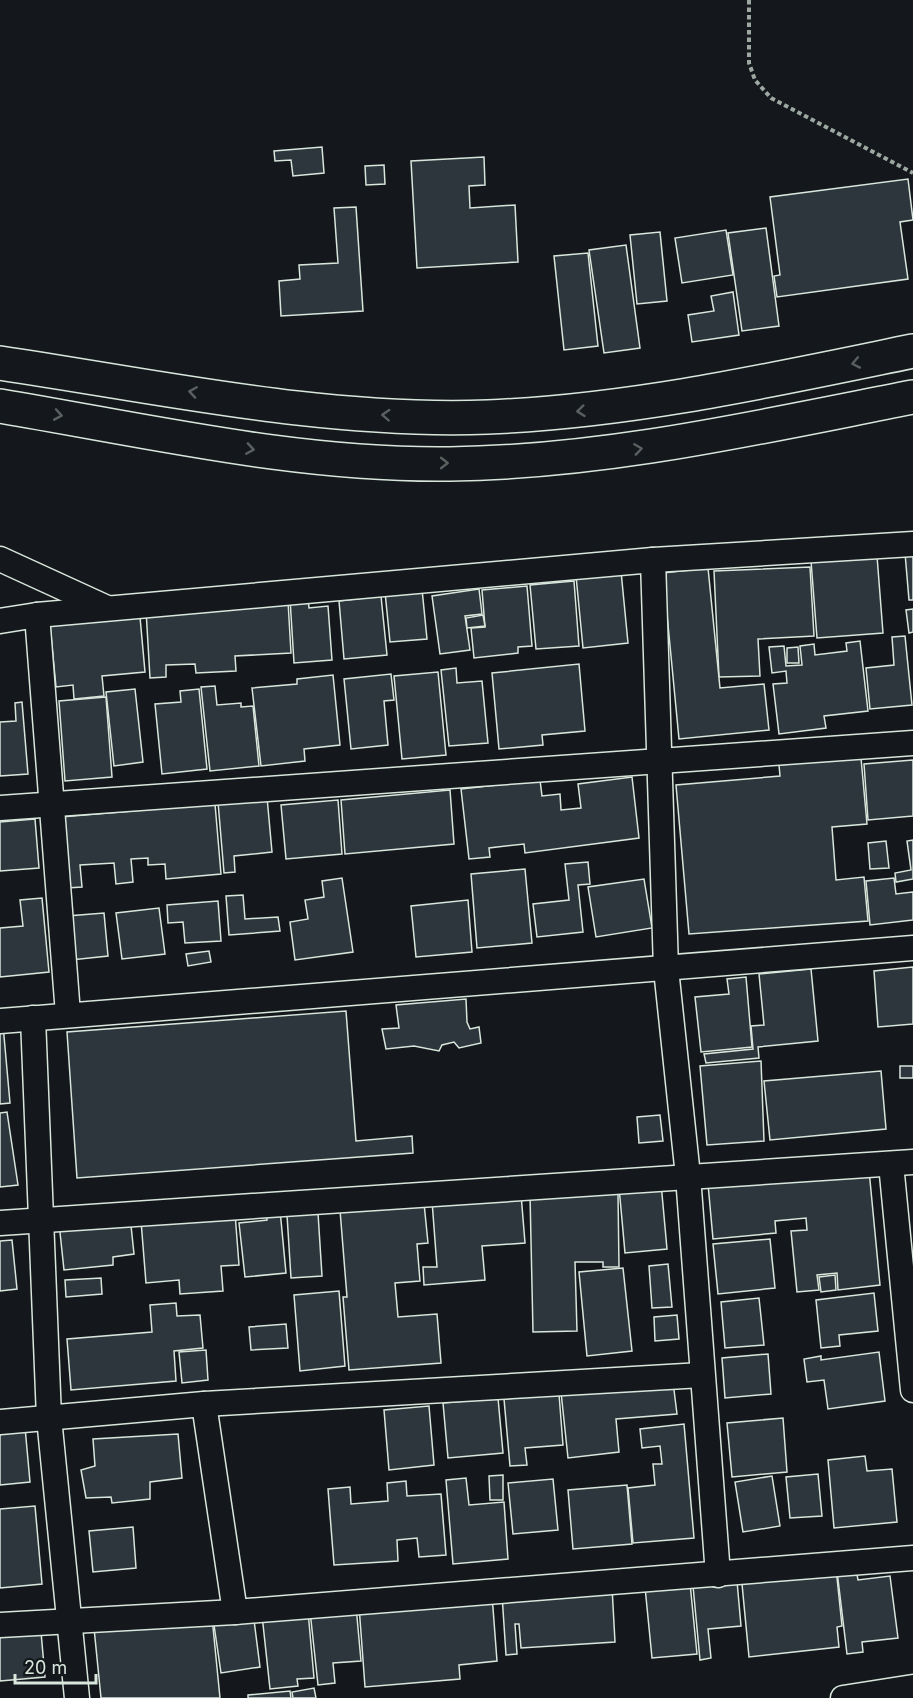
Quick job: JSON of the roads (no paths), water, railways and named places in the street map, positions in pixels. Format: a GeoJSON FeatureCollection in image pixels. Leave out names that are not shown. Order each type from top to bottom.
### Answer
{"type":"FeatureCollection","features":[{"type":"Feature","properties":{"kind":"main road"},"geometry":{"type":"LineString","coordinates":[[0,363],[341,413],[486,417],[630,405],[701,394],[913,351]]}},
{"type":"Feature","properties":{"kind":"main road"},"geometry":{"type":"LineString","coordinates":[[0,405],[254,449],[383,462],[448,464],[513,462],[642,449],[913,397]]}},
{"type":"Feature","properties":{"kind":"street"},"geometry":{"type":"LineString","coordinates":[[0,621],[37,615],[653,560],[913,544]]}},
{"type":"Feature","properties":{"kind":"street"},"geometry":{"type":"LineString","coordinates":[[0,560],[109,609]]}},
{"type":"Feature","properties":{"kind":"street"},"geometry":{"type":"LineString","coordinates":[[653,560],[666,969],[688,1176],[718,1575]]}},
{"type":"Feature","properties":{"kind":"street"},"geometry":{"type":"LineString","coordinates":[[37,615],[68,1014]]}},
{"type":"Feature","properties":{"kind":"street"},"geometry":{"type":"LineString","coordinates":[[0,808],[659,763],[913,743]]}},
{"type":"Feature","properties":{"kind":"street"},"geometry":{"type":"LineString","coordinates":[[0,1020],[913,948]]}},
{"type":"Feature","properties":{"kind":"street"},"geometry":{"type":"LineString","coordinates":[[33,1018],[49,1418],[77,1698]]}},
{"type":"Feature","properties":{"kind":"street"},"geometry":{"type":"LineString","coordinates":[[0,1223],[902,1163],[913,1390]]}},
{"type":"Feature","properties":{"kind":"street"},"geometry":{"type":"LineString","coordinates":[[0,1422],[204,1404],[702,1375]]}},
{"type":"Feature","properties":{"kind":"street"},"geometry":{"type":"LineString","coordinates":[[204,1404],[235,1612]]}},
{"type":"Feature","properties":{"kind":"street"},"geometry":{"type":"LineString","coordinates":[[0,1625],[235,1612],[913,1558]]}},
{"type":"Feature","properties":{"kind":"street"},"geometry":{"type":"LineString","coordinates":[[843,1698],[913,1687]]}}]}
